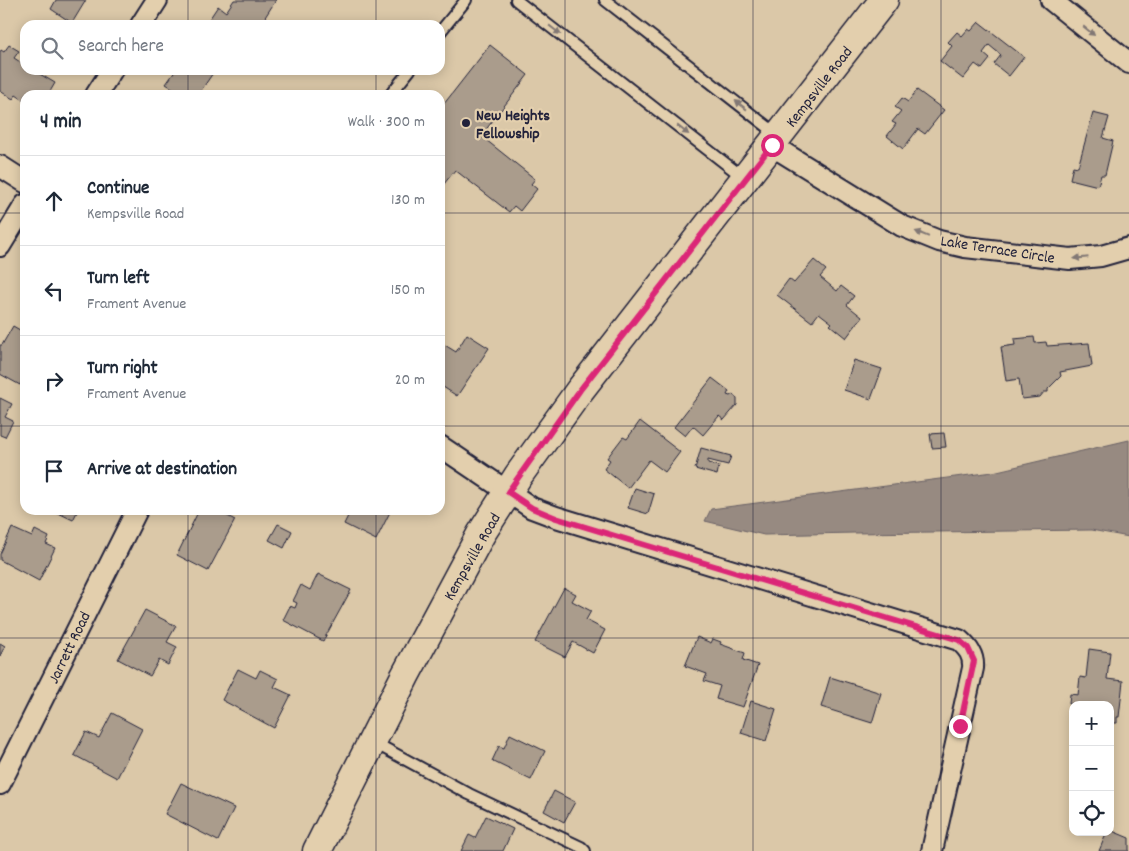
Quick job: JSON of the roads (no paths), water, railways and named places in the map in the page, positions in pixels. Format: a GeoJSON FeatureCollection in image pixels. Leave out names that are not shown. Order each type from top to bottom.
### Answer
{"type":"FeatureCollection","features":[{"type":"Feature","properties":{"kind":"main road","name":"Kempsville Road"},"geometry":{"type":"LineString","coordinates":[[317,851],[405,676],[481,534],[508,492],[580,390],[884,0]]}},
{"type":"Feature","properties":{"kind":"street"},"geometry":{"type":"LineString","coordinates":[[144,20],[157,0]]}},
{"type":"Feature","properties":{"kind":"street"},"geometry":{"type":"LineString","coordinates":[[1051,0],[1129,63]]}},
{"type":"Feature","properties":{"kind":"street"},"geometry":{"type":"LineString","coordinates":[[99,90],[109,75]]}},
{"type":"Feature","properties":{"kind":"street","name":"Lake Terrace Circle"},"geometry":{"type":"LineString","coordinates":[[775,140],[902,226],[939,241],[1070,259],[1101,256],[1129,248]]}},
{"type":"Feature","properties":{"kind":"street"},"geometry":{"type":"LineString","coordinates":[[0,166],[20,179]]}},
{"type":"Feature","properties":{"kind":"street"},"geometry":{"type":"LineString","coordinates":[[0,246],[20,213]]}},
{"type":"Feature","properties":{"kind":"street"},"geometry":{"type":"LineString","coordinates":[[445,449],[532,508],[556,518],[959,640],[968,648],[974,661],[932,851]]}},
{"type":"Feature","properties":{"kind":"street","name":"Jarrett Road"},"geometry":{"type":"LineString","coordinates":[[0,784],[134,515]]}},
{"type":"Feature","properties":{"kind":"lane"},"geometry":{"type":"LineString","coordinates":[[445,26],[466,0]]}},
{"type":"Feature","properties":{"kind":"lane"},"geometry":{"type":"LineString","coordinates":[[516,0],[745,179]]}},
{"type":"Feature","properties":{"kind":"lane"},"geometry":{"type":"LineString","coordinates":[[605,0],[775,140]]}},
{"type":"Feature","properties":{"kind":"lane"},"geometry":{"type":"LineString","coordinates":[[394,90],[406,75]]}},
{"type":"Feature","properties":{"kind":"lane"},"geometry":{"type":"LineString","coordinates":[[372,742],[469,794],[581,847],[585,851]]}},
{"type":"Feature","properties":{"kind":"place","name":"New Heights Fellowship"},"geometry":{"type":"Point","coordinates":[466,123]}}]}
